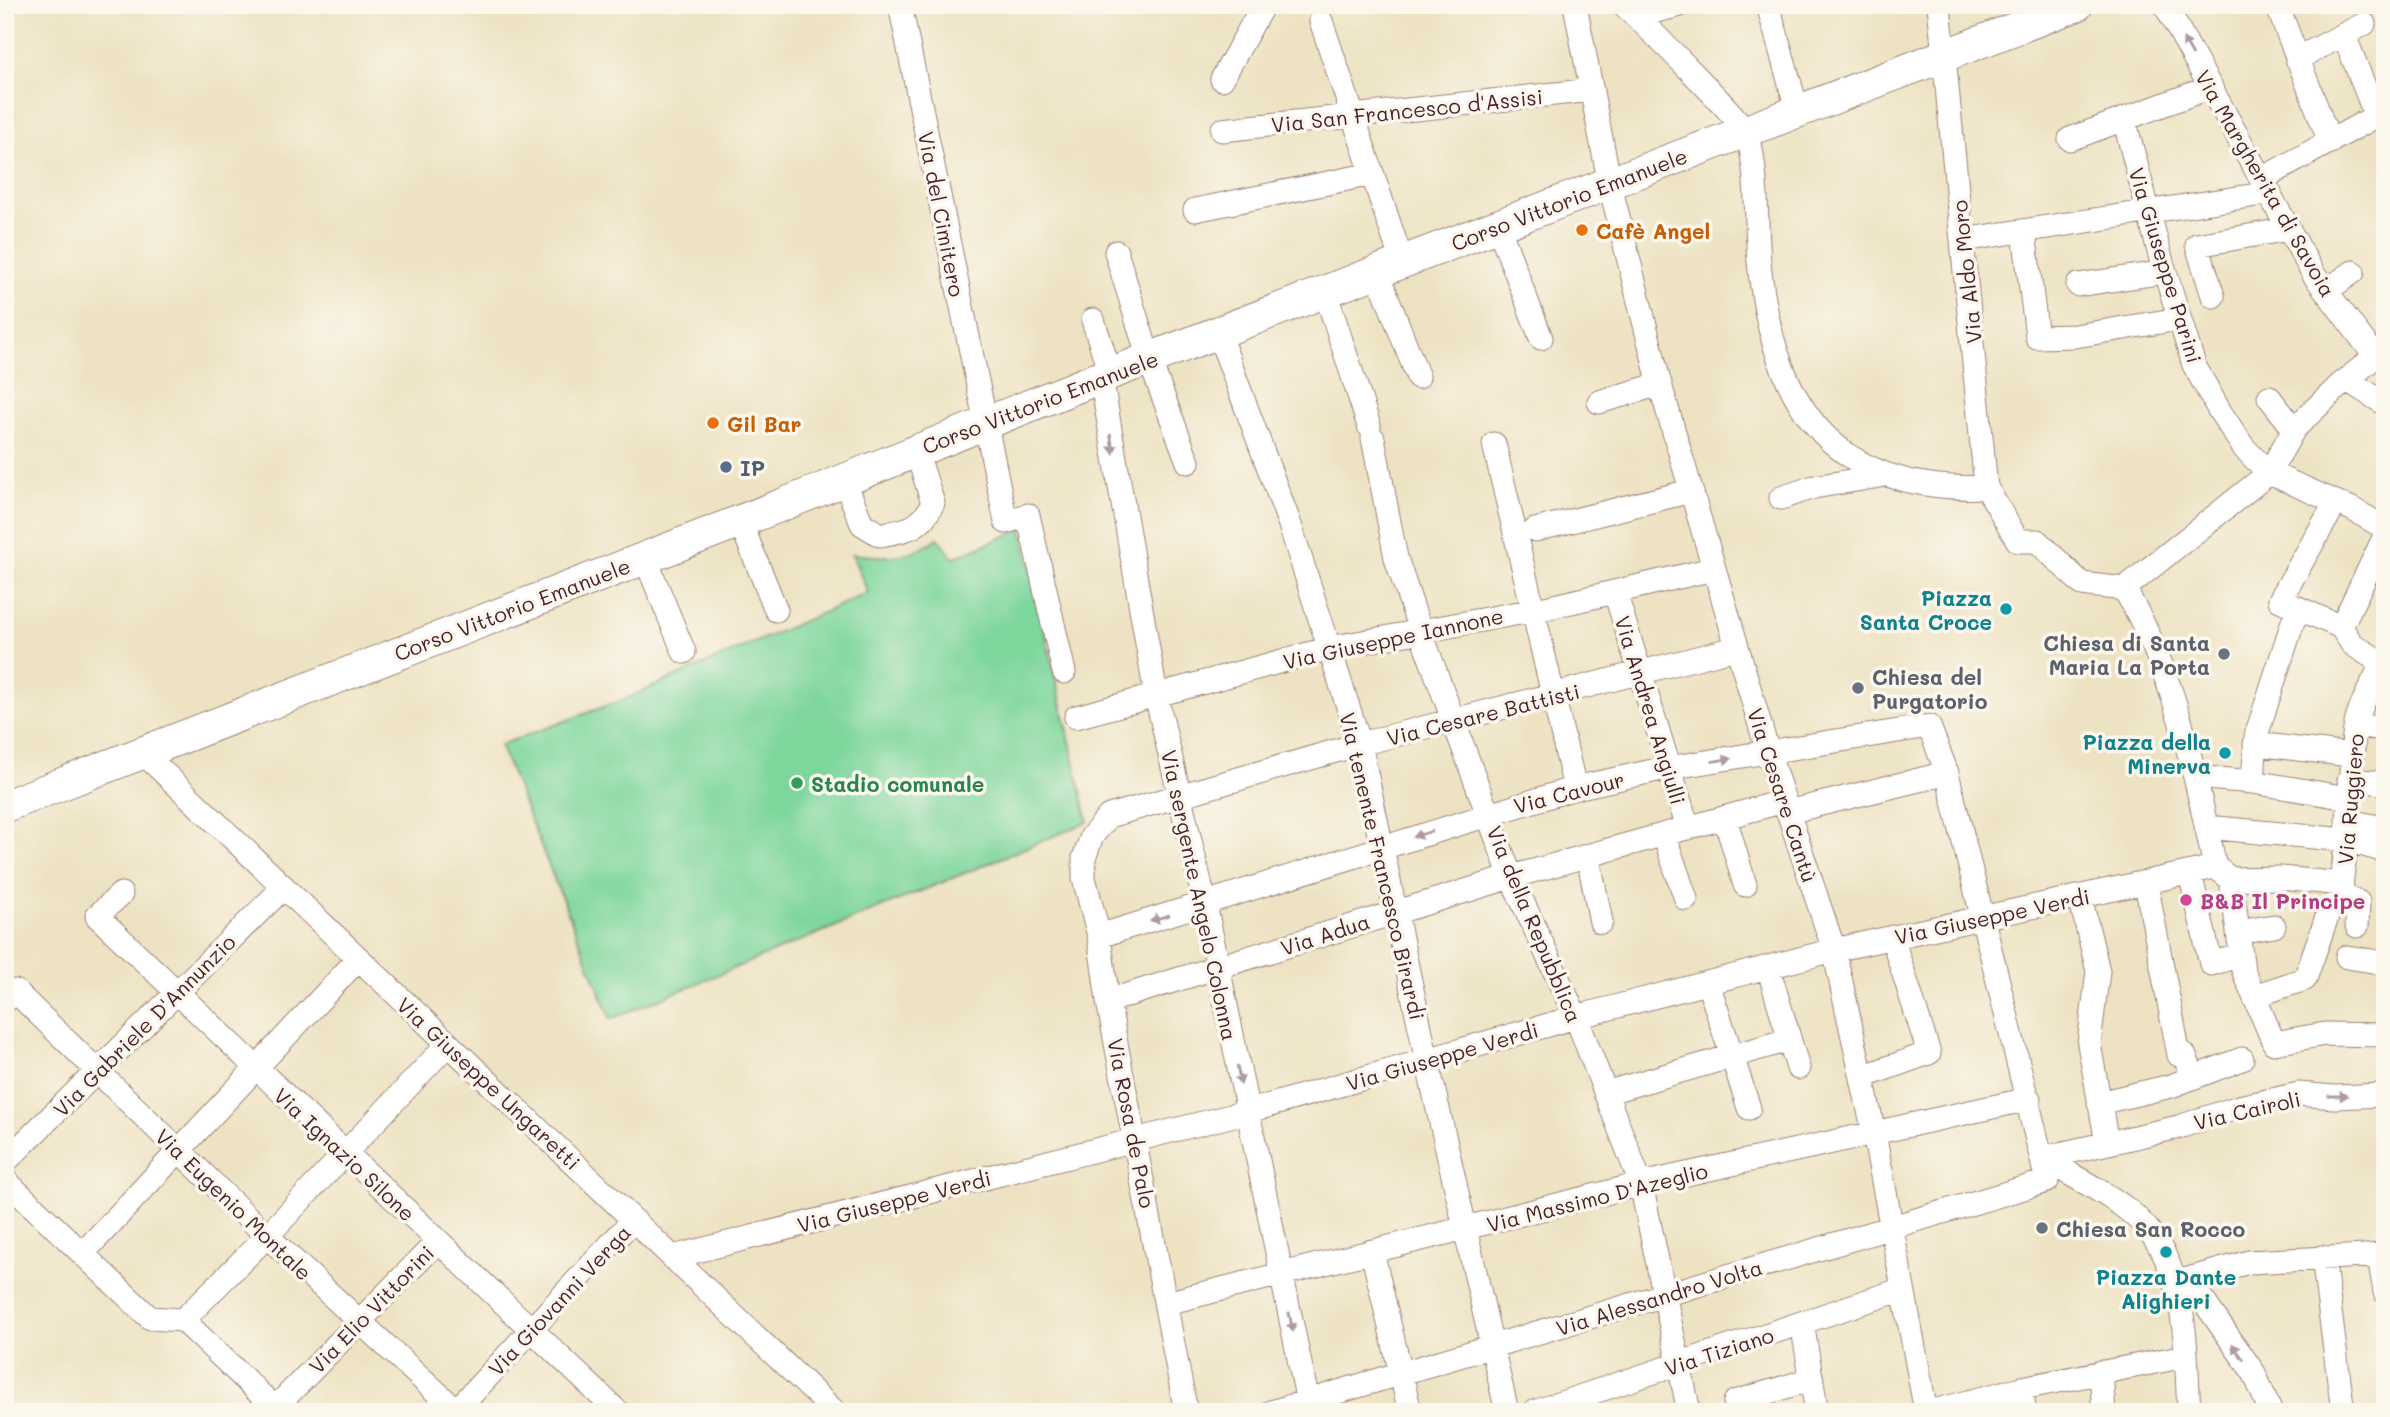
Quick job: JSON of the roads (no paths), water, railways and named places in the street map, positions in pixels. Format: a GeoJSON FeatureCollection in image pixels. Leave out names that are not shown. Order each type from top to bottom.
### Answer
{"type":"FeatureCollection","features":[{"type":"Feature","properties":{"kind":"street","name":"Via del Cimitero"},"geometry":{"type":"LineString","coordinates":[[900,5],[985,422]]}},
{"type":"Feature","properties":{"kind":"street"},"geometry":{"type":"LineString","coordinates":[[1223,79],[1263,5]]}},
{"type":"Feature","properties":{"kind":"street","name":"Via Cesare Cantù"},"geometry":{"type":"LineString","coordinates":[[1576,5],[1610,185],[1660,384],[1768,752],[1834,950],[1874,1133],[1928,1412]]}},
{"type":"Feature","properties":{"kind":"street"},"geometry":{"type":"LineString","coordinates":[[1630,11],[1680,5]]}},
{"type":"Feature","properties":{"kind":"street"},"geometry":{"type":"LineString","coordinates":[[1768,5],[1798,113]]}},
{"type":"Feature","properties":{"kind":"street","name":"Via Aldo Moro"},"geometry":{"type":"LineString","coordinates":[[1939,5],[1986,487]]}},
{"type":"Feature","properties":{"kind":"street","name":"Corso Vittorio Emanuele"},"geometry":{"type":"LineString","coordinates":[[5,806],[740,521],[1105,375],[2077,5]]}},
{"type":"Feature","properties":{"kind":"street","name":"Via Margherita di Savoia"},"geometry":{"type":"LineString","coordinates":[[2165,5],[2326,291],[2380,353]]}},
{"type":"Feature","properties":{"kind":"street"},"geometry":{"type":"LineString","coordinates":[[2277,5],[2330,142]]}},
{"type":"Feature","properties":{"kind":"street"},"geometry":{"type":"LineString","coordinates":[[1630,11],[1747,132],[1760,274],[1773,341],[1800,407],[1830,444],[1863,466],[1960,488],[1986,487],[2018,541],[2037,541],[2082,584],[2124,589],[2269,473],[2294,429],[2380,353]]}},
{"type":"Feature","properties":{"kind":"street"},"geometry":{"type":"LineString","coordinates":[[1321,21],[1372,174],[1390,267],[1418,377]]}},
{"type":"Feature","properties":{"kind":"street"},"geometry":{"type":"LineString","coordinates":[[1963,240],[2149,212],[2266,186],[2330,142],[2376,116],[2354,30],[2297,59]]}},
{"type":"Feature","properties":{"kind":"street"},"geometry":{"type":"LineString","coordinates":[[2070,139],[2211,87]]}},
{"type":"Feature","properties":{"kind":"street","name":"Via San Francesco d'Assisi"},"geometry":{"type":"LineString","coordinates":[[1222,130],[1592,90]]}},
{"type":"Feature","properties":{"kind":"street","name":"Via Giuseppe Parini"},"geometry":{"type":"LineString","coordinates":[[2124,119],[2165,272],[2194,365],[2244,448],[2269,473]]}},
{"type":"Feature","properties":{"kind":"street"},"geometry":{"type":"LineString","coordinates":[[1195,210],[1372,174]]}},
{"type":"Feature","properties":{"kind":"street"},"geometry":{"type":"LineString","coordinates":[[1499,226],[1541,338]]}},
{"type":"Feature","properties":{"kind":"street"},"geometry":{"type":"LineString","coordinates":[[2213,296],[2197,245],[2289,229]]}},
{"type":"Feature","properties":{"kind":"street"},"geometry":{"type":"LineString","coordinates":[[2024,232],[2037,337],[2075,335],[2179,318]]}},
{"type":"Feature","properties":{"kind":"street"},"geometry":{"type":"LineString","coordinates":[[1116,252],[1149,359],[1188,462]]}},
{"type":"Feature","properties":{"kind":"street"},"geometry":{"type":"LineString","coordinates":[[2078,285],[2165,272]]}},
{"type":"Feature","properties":{"kind":"street"},"geometry":{"type":"LineString","coordinates":[[2326,291],[2353,272]]}},
{"type":"Feature","properties":{"kind":"street","name":"Via della Repubblica"},"geometry":{"type":"LineString","coordinates":[[1325,291],[1371,432],[1396,558],[1420,630],[1511,877],[1576,1017],[1640,1184],[1689,1412]]}},
{"type":"Feature","properties":{"kind":"street","name":"Via sergente Angelo Colonna"},"geometry":{"type":"LineString","coordinates":[[1093,320],[1105,375],[1156,695],[1205,904],[1309,1406]]}},
{"type":"Feature","properties":{"kind":"street","name":"Via tenente Francesco Birardi"},"geometry":{"type":"LineString","coordinates":[[1218,332],[1289,522],[1360,744],[1427,1061],[1507,1412]]}},
{"type":"Feature","properties":{"kind":"street"},"geometry":{"type":"LineString","coordinates":[[2347,380],[2385,404]]}},
{"type":"Feature","properties":{"kind":"street"},"geometry":{"type":"LineString","coordinates":[[1599,402],[1660,384]]}},
{"type":"Feature","properties":{"kind":"street"},"geometry":{"type":"LineString","coordinates":[[2269,397],[2294,429]]}},
{"type":"Feature","properties":{"kind":"street"},"geometry":{"type":"LineString","coordinates":[[985,422],[1006,522],[1028,515],[1064,672]]}},
{"type":"Feature","properties":{"kind":"street"},"geometry":{"type":"LineString","coordinates":[[1494,444],[1575,789]]}},
{"type":"Feature","properties":{"kind":"street"},"geometry":{"type":"LineString","coordinates":[[844,480],[862,524],[880,535],[903,531],[924,521],[933,503],[916,450]]}},
{"type":"Feature","properties":{"kind":"street"},"geometry":{"type":"LineString","coordinates":[[2269,473],[2336,502],[2385,528]]}},
{"type":"Feature","properties":{"kind":"street"},"geometry":{"type":"LineString","coordinates":[[1780,498],[1814,487],[1889,474]]}},
{"type":"Feature","properties":{"kind":"street"},"geometry":{"type":"LineString","coordinates":[[1535,530],[1691,491]]}},
{"type":"Feature","properties":{"kind":"street"},"geometry":{"type":"LineString","coordinates":[[2253,782],[2255,744],[2297,609],[2280,600],[2336,502]]}},
{"type":"Feature","properties":{"kind":"street"},"geometry":{"type":"LineString","coordinates":[[740,521],[776,610]]}},
{"type":"Feature","properties":{"kind":"street"},"geometry":{"type":"LineString","coordinates":[[2342,627],[2385,536]]}},
{"type":"Feature","properties":{"kind":"street"},"geometry":{"type":"LineString","coordinates":[[645,558],[684,652]]}},
{"type":"Feature","properties":{"kind":"street","name":"Via Giuseppe Iannone"},"geometry":{"type":"LineString","coordinates":[[1076,717],[1330,649],[1533,610],[1713,569]]}},
{"type":"Feature","properties":{"kind":"street"},"geometry":{"type":"LineString","coordinates":[[2124,589],[2158,652],[2206,827],[2223,873],[2238,932],[2243,970],[2274,1043],[2325,1034],[2385,1035]]}},
{"type":"Feature","properties":{"kind":"street","name":"Via Andrea Angiulli"},"geometry":{"type":"LineString","coordinates":[[1615,592],[1688,828]]}},
{"type":"Feature","properties":{"kind":"street","name":"Via Ruggiero"},"geometry":{"type":"LineString","coordinates":[[2254,996],[2305,979],[2340,889],[2356,725],[2377,693],[2379,670],[2376,660],[2352,644],[2342,627],[2297,609]]}},
{"type":"Feature","properties":{"kind":"street","name":"Via Cesare Battisti"},"geometry":{"type":"LineString","coordinates":[[1091,836],[1109,816],[1180,795],[1360,744],[1454,723],[1737,648]]}},
{"type":"Feature","properties":{"kind":"street"},"geometry":{"type":"LineString","coordinates":[[2356,725],[2385,729]]}},
{"type":"Feature","properties":{"kind":"street","name":"Via Cavour"},"geometry":{"type":"LineString","coordinates":[[1099,936],[1488,814],[1575,789],[1670,768],[1929,726],[1947,774]]}},
{"type":"Feature","properties":{"kind":"street"},"geometry":{"type":"LineString","coordinates":[[2255,744],[2351,755]]}},
{"type":"Feature","properties":{"kind":"street","name":"Via Giuseppe Ungaretti"},"geometry":{"type":"LineString","coordinates":[[144,753],[447,1045],[835,1412]]}},
{"type":"Feature","properties":{"kind":"street"},"geometry":{"type":"LineString","coordinates":[[1947,774],[2042,1158],[2137,1217],[2254,1373],[2271,1412]]}},
{"type":"Feature","properties":{"kind":"street","name":"Via Adua"},"geometry":{"type":"LineString","coordinates":[[1108,1002],[1397,911],[1688,828],[1725,818],[1947,774]]}},
{"type":"Feature","properties":{"kind":"street"},"geometry":{"type":"LineString","coordinates":[[2194,777],[2349,789],[2385,783]]}},
{"type":"Feature","properties":{"kind":"street"},"geometry":{"type":"LineString","coordinates":[[1725,818],[1745,885]]}},
{"type":"Feature","properties":{"kind":"street"},"geometry":{"type":"LineString","coordinates":[[2206,827],[2347,831],[2385,828]]}},
{"type":"Feature","properties":{"kind":"street"},"geometry":{"type":"LineString","coordinates":[[2347,831],[2385,851]]}},
{"type":"Feature","properties":{"kind":"street"},"geometry":{"type":"LineString","coordinates":[[1664,835],[1686,899]]}},
{"type":"Feature","properties":{"kind":"street","name":"Via Rosa de Palo"},"geometry":{"type":"LineString","coordinates":[[1091,836],[1084,858],[1084,878],[1099,936],[1108,1002],[1186,1412]]}},
{"type":"Feature","properties":{"kind":"street"},"geometry":{"type":"LineString","coordinates":[[1588,856],[1601,922]]}},
{"type":"Feature","properties":{"kind":"street"},"geometry":{"type":"LineString","coordinates":[[2190,873],[2211,964],[2241,956]]}},
{"type":"Feature","properties":{"kind":"street","name":"Via Giuseppe Verdi"},"geometry":{"type":"LineString","coordinates":[[673,1257],[1246,1112],[1576,1017],[1768,967],[1984,916],[2190,873],[2281,878],[2340,889]]}},
{"type":"Feature","properties":{"kind":"street"},"geometry":{"type":"LineString","coordinates":[[2146,883],[2179,1055],[2184,1054],[2193,1076]]}},
{"type":"Feature","properties":{"kind":"street","name":"Via Gabriele D'Annunzio"},"geometry":{"type":"LineString","coordinates":[[5,1162],[284,887]]}},
{"type":"Feature","properties":{"kind":"street"},"geometry":{"type":"LineString","coordinates":[[2340,889],[2358,902],[2357,926]]}},
{"type":"Feature","properties":{"kind":"street","name":"Via Ignazio Silone"},"geometry":{"type":"LineString","coordinates":[[121,894],[97,916],[255,1070],[618,1412]]}},
{"type":"Feature","properties":{"kind":"street"},"geometry":{"type":"LineString","coordinates":[[2042,1158],[2107,1143],[2089,1044],[2098,971],[2080,897]]}},
{"type":"Feature","properties":{"kind":"street"},"geometry":{"type":"LineString","coordinates":[[2238,932],[2274,926]]}},
{"type":"Feature","properties":{"kind":"street"},"geometry":{"type":"LineString","coordinates":[[1862,1077],[1929,1053],[1892,937]]}},
{"type":"Feature","properties":{"kind":"street"},"geometry":{"type":"LineString","coordinates":[[2347,957],[2385,963]]}},
{"type":"Feature","properties":{"kind":"street"},"geometry":{"type":"LineString","coordinates":[[84,1252],[358,959]]}},
{"type":"Feature","properties":{"kind":"street"},"geometry":{"type":"LineString","coordinates":[[1768,967],[1798,1068]]}},
{"type":"Feature","properties":{"kind":"street"},"geometry":{"type":"LineString","coordinates":[[1708,983],[1749,1108]]}},
{"type":"Feature","properties":{"kind":"street","name":"Via Eugenio Montale"},"geometry":{"type":"LineString","coordinates":[[10,996],[97,1072],[267,1237],[457,1411]]}},
{"type":"Feature","properties":{"kind":"street"},"geometry":{"type":"LineString","coordinates":[[1605,1093],[1788,1040]]}},
{"type":"Feature","properties":{"kind":"street"},"geometry":{"type":"LineString","coordinates":[[183,1320],[267,1237],[447,1045]]}},
{"type":"Feature","properties":{"kind":"street"},"geometry":{"type":"LineString","coordinates":[[2099,1103],[2171,1086],[2242,1059]]}},
{"type":"Feature","properties":{"kind":"street","name":"Via Cairoli"},"geometry":{"type":"LineString","coordinates":[[2107,1143],[2152,1133],[2239,1107],[2299,1094],[2334,1097],[2385,1095]]}},
{"type":"Feature","properties":{"kind":"street","name":"Via Massimo D'Azeglio"},"geometry":{"type":"LineString","coordinates":[[1166,1303],[1640,1184],[2029,1099]]}},
{"type":"Feature","properties":{"kind":"street","name":"Via Alessandro Volta"},"geometry":{"type":"LineString","coordinates":[[1271,1412],[1309,1406],[1401,1374],[1663,1294],[2047,1181],[2042,1158]]}},
{"type":"Feature","properties":{"kind":"street"},"geometry":{"type":"LineString","coordinates":[[5,1180],[84,1252],[150,1318],[183,1320],[277,1410]]}},
{"type":"Feature","properties":{"kind":"street","name":"Via Giovanni Verga"},"geometry":{"type":"LineString","coordinates":[[457,1411],[633,1220]]}},
{"type":"Feature","properties":{"kind":"street","name":"Via Elio Vittorini"},"geometry":{"type":"LineString","coordinates":[[277,1410],[438,1241]]}},
{"type":"Feature","properties":{"kind":"street"},"geometry":{"type":"LineString","coordinates":[[1372,1251],[1410,1412]]}},
{"type":"Feature","properties":{"kind":"street"},"geometry":{"type":"LineString","coordinates":[[2183,1281],[2214,1269],[2249,1262],[2382,1256],[2385,1292]]}},
{"type":"Feature","properties":{"kind":"street"},"geometry":{"type":"LineString","coordinates":[[2323,1257],[2343,1412]]}},
{"type":"Feature","properties":{"kind":"street"},"geometry":{"type":"LineString","coordinates":[[2183,1281],[2189,1412]]}},
{"type":"Feature","properties":{"kind":"street","name":"Via Tiziano"},"geometry":{"type":"LineString","coordinates":[[1534,1412],[1903,1289]]}},
{"type":"Feature","properties":{"kind":"street"},"geometry":{"type":"LineString","coordinates":[[1802,1323],[1817,1412]]}},
{"type":"Feature","properties":{"kind":"street"},"geometry":{"type":"LineString","coordinates":[[1928,1412],[2022,1388],[2186,1356]]}},
{"type":"Feature","properties":{"kind":"street"},"geometry":{"type":"LineString","coordinates":[[2101,1372],[2104,1412]]}},
{"type":"Feature","properties":{"kind":"street"},"geometry":{"type":"LineString","coordinates":[[1735,1402],[1812,1379]]}},
{"type":"Feature","properties":{"kind":"street"},"geometry":{"type":"LineString","coordinates":[[2022,1388],[2024,1412]]}},
{"type":"Feature","properties":{"kind":"place","name":"Cafè Angel"},"geometry":{"type":"Point","coordinates":[1582,230]}},
{"type":"Feature","properties":{"kind":"place","name":"Gil Bar"},"geometry":{"type":"Point","coordinates":[713,423]}},
{"type":"Feature","properties":{"kind":"place","name":"IP"},"geometry":{"type":"Point","coordinates":[726,467]}},
{"type":"Feature","properties":{"kind":"place","name":"Piazza Santa Croce"},"geometry":{"type":"Point","coordinates":[2006,609]}},
{"type":"Feature","properties":{"kind":"place","name":"Chiesa di Santa Maria La Porta"},"geometry":{"type":"Point","coordinates":[2224,654]}},
{"type":"Feature","properties":{"kind":"place","name":"Chiesa del Purgatorio"},"geometry":{"type":"Point","coordinates":[1858,688]}},
{"type":"Feature","properties":{"kind":"place","name":"Piazza della Minerva"},"geometry":{"type":"Point","coordinates":[2225,753]}},
{"type":"Feature","properties":{"kind":"place","name":"Stadio comunale"},"geometry":{"type":"Point","coordinates":[797,783]}},
{"type":"Feature","properties":{"kind":"place","name":"B&B Il Principe"},"geometry":{"type":"Point","coordinates":[2186,900]}},
{"type":"Feature","properties":{"kind":"place","name":"Chiesa San Rocco"},"geometry":{"type":"Point","coordinates":[2042,1228]}},
{"type":"Feature","properties":{"kind":"place","name":"Piazza Dante Alighieri"},"geometry":{"type":"Point","coordinates":[2166,1252]}}]}
